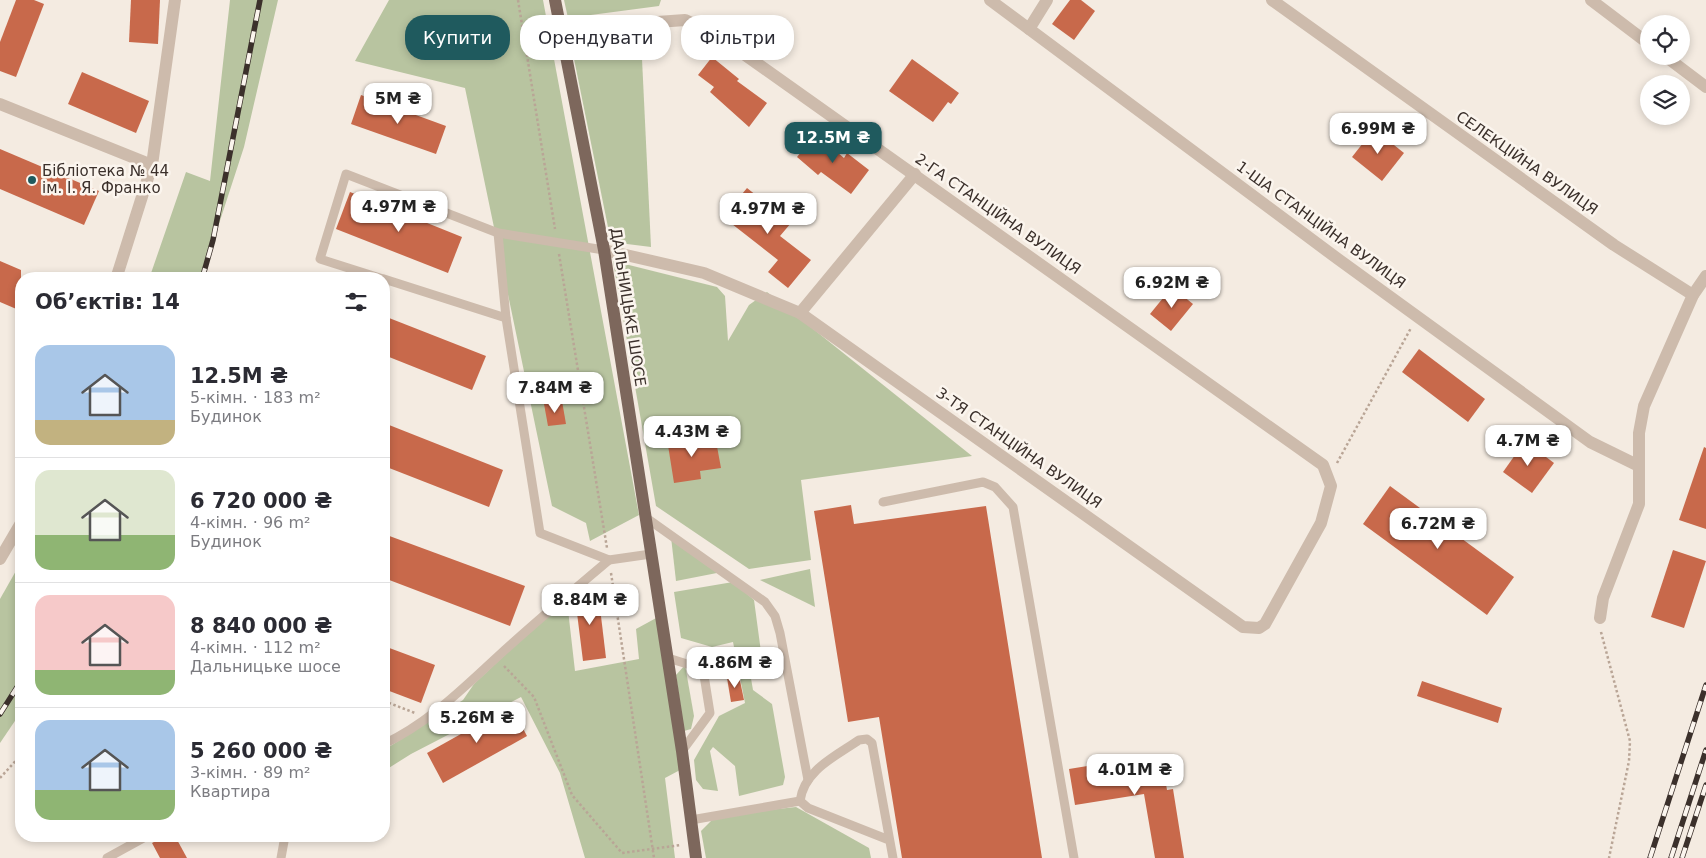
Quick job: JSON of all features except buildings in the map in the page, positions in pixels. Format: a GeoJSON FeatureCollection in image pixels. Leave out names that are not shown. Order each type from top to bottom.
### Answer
{"type":"FeatureCollection","features":[{"type":"Feature","properties":{"kind":"main road","name":"ДАЛЬНИЦЬКЕ ШОСЕ"},"geometry":{"type":"LineString","coordinates":[[555,0],[558,15]]}},
{"type":"Feature","properties":{"kind":"main road","name":"ДАЛЬНИЦЬКЕ ШОСЕ"},"geometry":{"type":"LineString","coordinates":[[567,60],[604,250],[668,658],[696,858]]}},
{"type":"Feature","properties":{"kind":"street"},"geometry":{"type":"LineString","coordinates":[[118,272],[152,166],[175,0]]}},
{"type":"Feature","properties":{"kind":"street","name":"1-ША СТАНЦІЙНА ВУЛИЦЯ"},"geometry":{"type":"LineString","coordinates":[[990,0],[1590,442],[1639,466]]}},
{"type":"Feature","properties":{"kind":"street"},"geometry":{"type":"LineString","coordinates":[[1029,29],[1047,0]]}},
{"type":"Feature","properties":{"kind":"street","name":"СЕЛЕКЦІЙНА ВУЛИЦЯ"},"geometry":{"type":"LineString","coordinates":[[1272,0],[1614,245],[1693,295]]}},
{"type":"Feature","properties":{"kind":"street"},"geometry":{"type":"LineString","coordinates":[[1591,0],[1640,37]]}},
{"type":"Feature","properties":{"kind":"street","name":"2-ГА СТАНЦІЙНА ВУЛИЦЯ"},"geometry":{"type":"LineString","coordinates":[[671,21],[685,20],[717,35],[1323,466],[1330,482]]}},
{"type":"Feature","properties":{"kind":"street"},"geometry":{"type":"LineString","coordinates":[[1677,65],[1706,87]]}},
{"type":"Feature","properties":{"kind":"street"},"geometry":{"type":"LineString","coordinates":[[0,104],[152,166]]}},
{"type":"Feature","properties":{"kind":"street"},"geometry":{"type":"LineString","coordinates":[[800,313],[915,174]]}},
{"type":"Feature","properties":{"kind":"street","name":"3-ТЯ СТАНЦІЙНА ВУЛИЦЯ"},"geometry":{"type":"LineString","coordinates":[[604,250],[704,273],[800,313],[1243,627],[1259,628],[1266,624],[1321,523],[1330,482]]}},
{"type":"Feature","properties":{"kind":"street"},"geometry":{"type":"LineString","coordinates":[[1600,618],[1603,598],[1639,504],[1639,433],[1644,406],[1693,295],[1706,276]]}},
{"type":"Feature","properties":{"kind":"street"},"geometry":{"type":"LineString","coordinates":[[0,559],[15,533]]}},
{"type":"Feature","properties":{"kind":"lane"},"geometry":{"type":"LineString","coordinates":[[361,272],[320,259],[346,174],[498,233],[604,250]]}},
{"type":"Feature","properties":{"kind":"lane"},"geometry":{"type":"LineString","coordinates":[[498,233],[506,318],[540,533],[609,560],[651,554]]}},
{"type":"Feature","properties":{"kind":"lane"},"geometry":{"type":"LineString","coordinates":[[390,281],[506,318]]}},
{"type":"Feature","properties":{"kind":"lane"},"geometry":{"type":"LineString","coordinates":[[883,502],[983,482],[995,487],[1013,507],[1074,858]]}},
{"type":"Feature","properties":{"kind":"lane"},"geometry":{"type":"LineString","coordinates":[[645,517],[765,602],[775,616],[780,633],[808,780]]}},
{"type":"Feature","properties":{"kind":"lane"},"geometry":{"type":"LineString","coordinates":[[390,741],[406,734],[451,701],[496,658],[609,560]]}},
{"type":"Feature","properties":{"kind":"lane"},"geometry":{"type":"LineString","coordinates":[[668,658],[702,669],[710,713],[682,752]]}},
{"type":"Feature","properties":{"kind":"lane"},"geometry":{"type":"LineString","coordinates":[[800,801],[802,789],[814,771],[859,740],[867,738],[872,743],[893,858]]}},
{"type":"Feature","properties":{"kind":"lane"},"geometry":{"type":"LineString","coordinates":[[691,820],[800,801]]}},
{"type":"Feature","properties":{"kind":"lane"},"geometry":{"type":"LineString","coordinates":[[800,801],[808,808],[889,840]]}},
{"type":"Feature","properties":{"kind":"lane"},"geometry":{"type":"LineString","coordinates":[[107,858],[136,842]]}},
{"type":"Feature","properties":{"kind":"lane"},"geometry":{"type":"LineString","coordinates":[[281,858],[284,842]]}},
{"type":"Feature","properties":{"kind":"path"},"geometry":{"type":"LineString","coordinates":[[518,0],[609,560],[654,858]]}},
{"type":"Feature","properties":{"kind":"path"},"geometry":{"type":"LineString","coordinates":[[1330,482],[1417,316]]}},
{"type":"Feature","properties":{"kind":"path"},"geometry":{"type":"LineString","coordinates":[[1600,618],[1601,635],[1630,741],[1629,761],[1609,858]]}},
{"type":"Feature","properties":{"kind":"path"},"geometry":{"type":"LineString","coordinates":[[496,658],[534,696],[572,795],[622,853],[694,844]]}},
{"type":"Feature","properties":{"kind":"path"},"geometry":{"type":"LineString","coordinates":[[390,703],[428,718]]}},
{"type":"Feature","properties":{"kind":"path"},"geometry":{"type":"LineString","coordinates":[[0,778],[15,761]]}},
{"type":"Feature","properties":{"kind":"green space"},"geometry":{"type":"Polygon","coordinates":[[[230,0],[278,0],[244,147],[203,272],[151,272],[186,172],[210,181],[230,0]]]}},
{"type":"Feature","properties":{"kind":"green space"},"geometry":{"type":"Polygon","coordinates":[[[389,0],[543,0],[546,15],[520,15],[520,60],[554,60],[639,515],[590,541],[586,523],[552,506],[465,88],[355,61],[389,0]]]}},
{"type":"Feature","properties":{"kind":"green space"},"geometry":{"type":"Polygon","coordinates":[[[564,0],[661,0],[659,6],[591,15],[567,15],[564,0]]]}},
{"type":"Feature","properties":{"kind":"green space"},"geometry":{"type":"Polygon","coordinates":[[[574,60],[642,60],[651,247],[611,242],[574,60]]]}},
{"type":"Feature","properties":{"kind":"green space"},"geometry":{"type":"Polygon","coordinates":[[[613,261],[717,287],[725,296],[728,341],[749,305],[767,292],[972,456],[801,480],[811,560],[749,569],[656,506],[613,261]]]}},
{"type":"Feature","properties":{"kind":"green space"},"geometry":{"type":"Polygon","coordinates":[[[671,537],[722,572],[676,581],[671,537]]]}},
{"type":"Feature","properties":{"kind":"green space"},"geometry":{"type":"Polygon","coordinates":[[[810,569],[815,607],[760,580],[810,569]]]}},
{"type":"Feature","properties":{"kind":"green space"},"geometry":{"type":"Polygon","coordinates":[[[15,573],[15,721],[0,743],[0,599],[15,573]]]}},
{"type":"Feature","properties":{"kind":"green space"},"geometry":{"type":"Polygon","coordinates":[[[733,582],[754,600],[761,652],[748,661],[753,690],[772,704],[785,777],[783,785],[739,796],[735,766],[713,747],[710,751],[718,791],[703,789],[696,780],[694,760],[719,716],[745,703],[733,642],[712,647],[681,638],[674,592],[733,582]]]}},
{"type":"Feature","properties":{"kind":"green space"},"geometry":{"type":"Polygon","coordinates":[[[567,601],[575,671],[639,659],[636,629],[658,617],[680,770],[665,778],[675,858],[585,858],[560,773],[521,697],[411,754],[390,767],[390,746],[463,700],[474,684],[559,604],[567,601]]]}},
{"type":"Feature","properties":{"kind":"green space"},"geometry":{"type":"Polygon","coordinates":[[[685,665],[694,716],[691,729],[684,731],[676,675],[685,665]]]}},
{"type":"Feature","properties":{"kind":"green space"},"geometry":{"type":"Polygon","coordinates":[[[796,807],[869,848],[871,858],[706,858],[701,831],[712,820],[723,815],[796,807]]]}},
{"type":"Feature","properties":{"kind":"railway"},"geometry":{"type":"LineString","coordinates":[[204,272],[213,240],[260,0]]}},
{"type":"Feature","properties":{"kind":"railway"},"geometry":{"type":"LineString","coordinates":[[1650,858],[1706,685]]}},
{"type":"Feature","properties":{"kind":"railway"},"geometry":{"type":"LineString","coordinates":[[0,714],[15,690]]}},
{"type":"Feature","properties":{"kind":"railway"},"geometry":{"type":"LineString","coordinates":[[1671,858],[1706,750]]}},
{"type":"Feature","properties":{"kind":"railway"},"geometry":{"type":"LineString","coordinates":[[1682,858],[1706,785]]}},
{"type":"Feature","properties":{"kind":"place","name":"Бібліотека № 44 ім. І. Я. Франко"},"geometry":{"type":"Point","coordinates":[32,180]}}]}
